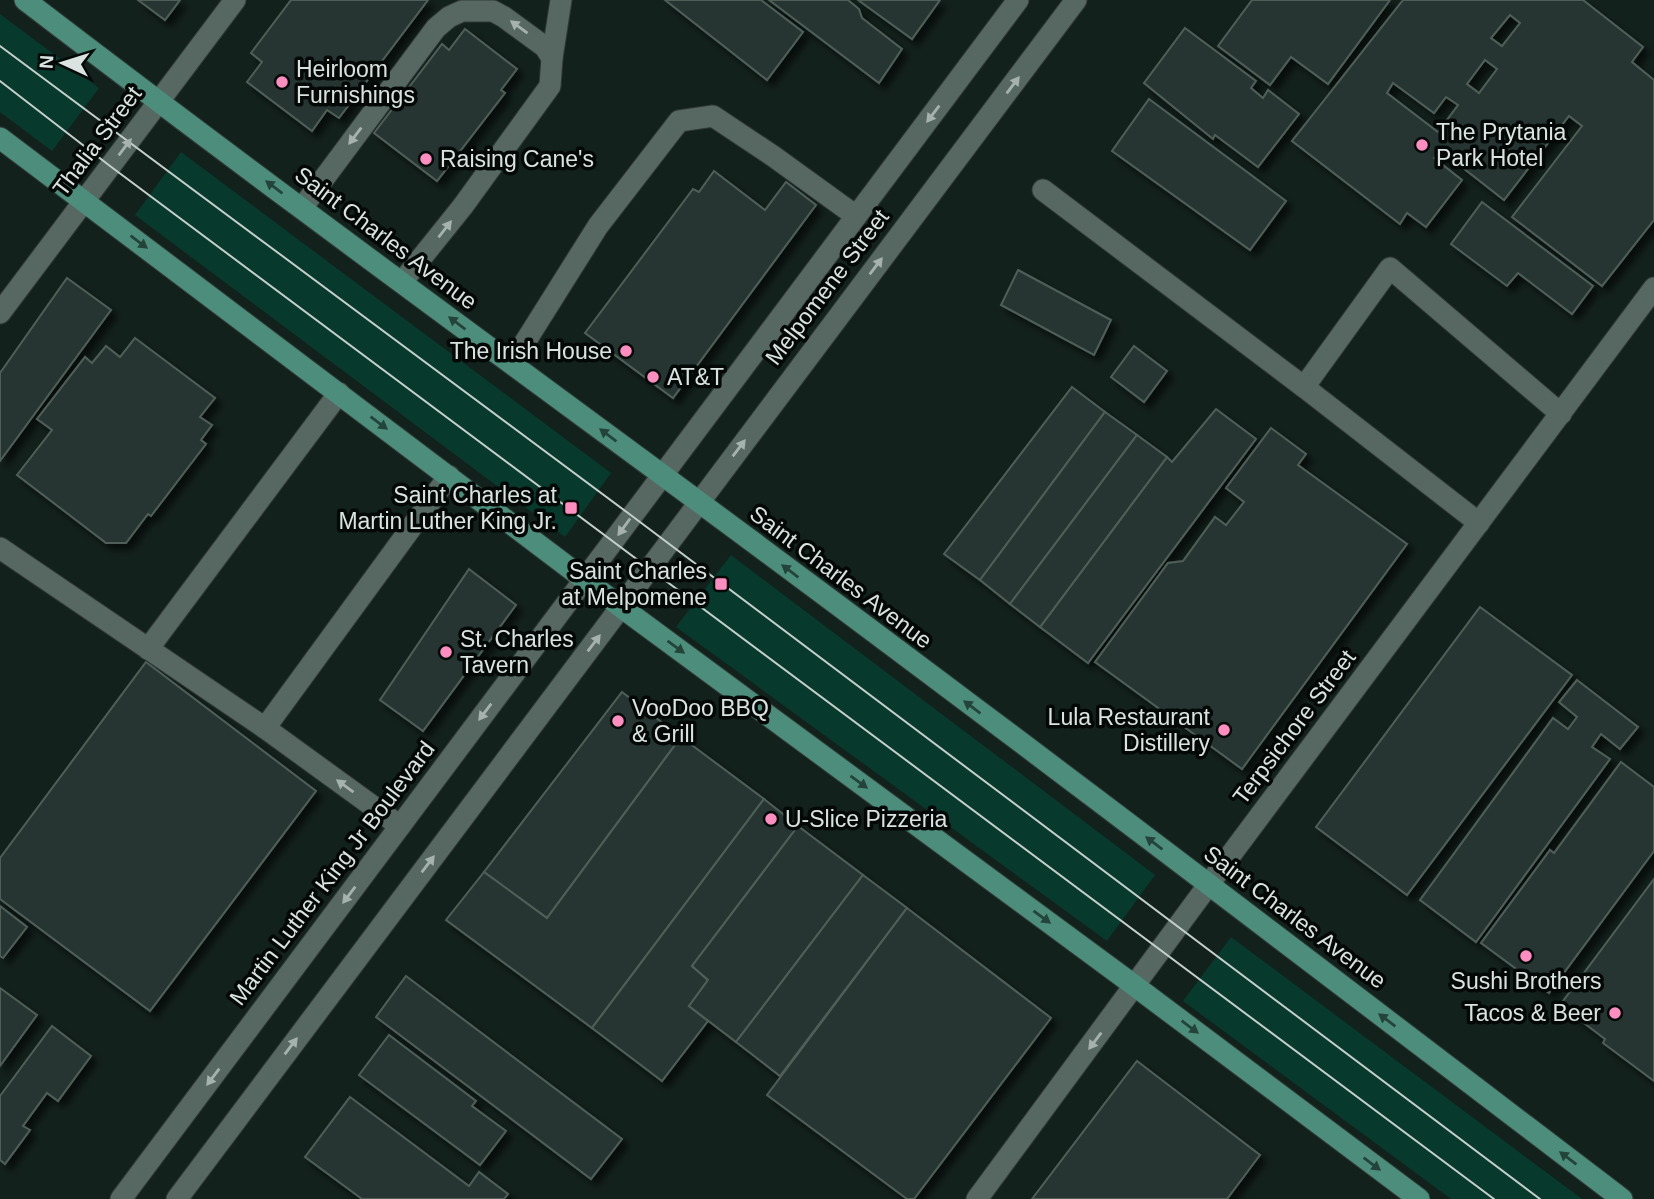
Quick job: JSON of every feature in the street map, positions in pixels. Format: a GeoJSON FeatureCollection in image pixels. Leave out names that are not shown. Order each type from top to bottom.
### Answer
{"type":"FeatureCollection","features":[{"type":"Feature","properties":{"kind":"main road","name":"Saint Charles Avenue"},"geometry":{"type":"LineString","coordinates":[[25,0],[1209,884],[1622,1199]]}},
{"type":"Feature","properties":{"kind":"main road"},"geometry":{"type":"LineString","coordinates":[[0,138],[621,607],[1419,1199]]}},
{"type":"Feature","properties":{"kind":"street","name":"Thalia Street"},"geometry":{"type":"LineString","coordinates":[[0,313],[235,0]]}},
{"type":"Feature","properties":{"kind":"street"},"geometry":{"type":"LineString","coordinates":[[402,282],[463,206],[550,86],[561,0]]}},
{"type":"Feature","properties":{"kind":"street","name":"Melpomene Street"},"geometry":{"type":"LineString","coordinates":[[585,579],[1018,0]]}},
{"type":"Feature","properties":{"kind":"street","name":"Melpomene Street"},"geometry":{"type":"LineString","coordinates":[[621,607],[1076,0]]}},
{"type":"Feature","properties":{"kind":"street"},"geometry":{"type":"LineString","coordinates":[[302,208],[436,28],[449,17],[462,11],[493,11],[545,47],[552,58]]}},
{"type":"Feature","properties":{"kind":"street"},"geometry":{"type":"LineString","coordinates":[[512,363],[598,226],[679,121],[713,117],[774,156],[856,216]]}},
{"type":"Feature","properties":{"kind":"street"},"geometry":{"type":"LineString","coordinates":[[1043,190],[1479,523]]}},
{"type":"Feature","properties":{"kind":"street"},"geometry":{"type":"LineString","coordinates":[[1304,387],[1390,268],[1561,414]]}},
{"type":"Feature","properties":{"kind":"street","name":"Terpsichore Street"},"geometry":{"type":"LineString","coordinates":[[977,1199],[1654,288]]}},
{"type":"Feature","properties":{"kind":"street"},"geometry":{"type":"LineString","coordinates":[[148,649],[339,393]]}},
{"type":"Feature","properties":{"kind":"street"},"geometry":{"type":"LineString","coordinates":[[265,728],[449,476]]}},
{"type":"Feature","properties":{"kind":"street"},"geometry":{"type":"LineString","coordinates":[[0,548],[265,728],[400,826]]}},
{"type":"Feature","properties":{"kind":"street","name":"Martin Luther King Jr Boulevard"},"geometry":{"type":"LineString","coordinates":[[121,1199],[585,579]]}},
{"type":"Feature","properties":{"kind":"street"},"geometry":{"type":"LineString","coordinates":[[177,1199],[621,607]]}},
{"type":"Feature","properties":{"kind":"green space"},"geometry":{"type":"Polygon","coordinates":[[[0,14],[99,88],[52,151],[0,112],[0,14]]]}},
{"type":"Feature","properties":{"kind":"green space"},"geometry":{"type":"Polygon","coordinates":[[[181,152],[611,473],[565,537],[135,215],[181,152]]]}},
{"type":"Feature","properties":{"kind":"green space"},"geometry":{"type":"Polygon","coordinates":[[[731,555],[1155,875],[1107,941],[676,627],[731,555]]]}},
{"type":"Feature","properties":{"kind":"green space"},"geometry":{"type":"Polygon","coordinates":[[[1231,937],[1582,1199],[1451,1199],[1183,1001],[1231,937]]]}},
{"type":"Feature","properties":{"kind":"building"},"geometry":{"type":"Polygon","coordinates":[[[138,0],[180,0],[165,20],[138,0]]]}},
{"type":"Feature","properties":{"kind":"building"},"geometry":{"type":"Polygon","coordinates":[[[291,0],[428,0],[339,118],[327,110],[312,131],[247,82],[262,62],[251,53],[291,0]]]}},
{"type":"Feature","properties":{"kind":"building"},"geometry":{"type":"Polygon","coordinates":[[[665,0],[761,0],[803,32],[767,80],[665,0]]]}},
{"type":"Feature","properties":{"kind":"building"},"geometry":{"type":"Polygon","coordinates":[[[769,0],[848,0],[859,9],[862,18],[902,49],[879,83],[769,0]]]}},
{"type":"Feature","properties":{"kind":"building"},"geometry":{"type":"Polygon","coordinates":[[[858,0],[940,0],[912,39],[858,0]]]}},
{"type":"Feature","properties":{"kind":"building"},"geometry":{"type":"Polygon","coordinates":[[[1252,0],[1390,0],[1328,84],[1291,57],[1270,85],[1218,46],[1252,0]]]}},
{"type":"Feature","properties":{"kind":"building","name":"The Prytania Park Hotel"},"geometry":{"type":"Polygon","coordinates":[[[1403,0],[1583,0],[1643,47],[1632,62],[1654,80],[1654,220],[1602,286],[1512,217],[1582,126],[1569,116],[1504,200],[1440,150],[1434,158],[1462,180],[1426,227],[1407,213],[1400,224],[1292,141],[1403,0]],[[1510,15],[1491,38],[1502,46],[1520,23],[1510,15]],[[1485,60],[1467,84],[1479,93],[1497,69],[1485,60]],[[1393,83],[1387,93],[1438,132],[1458,105],[1446,97],[1434,113],[1393,83]]]}},
{"type":"Feature","properties":{"kind":"building"},"geometry":{"type":"Polygon","coordinates":[[[1185,28],[1256,81],[1251,88],[1263,98],[1268,90],[1299,114],[1258,167],[1215,135],[1213,139],[1144,83],[1185,28]]]}},
{"type":"Feature","properties":{"kind":"building"},"geometry":{"type":"Polygon","coordinates":[[[465,29],[517,69],[501,90],[505,93],[437,181],[374,133],[442,44],[449,50],[465,29]]]}},
{"type":"Feature","properties":{"kind":"building"},"geometry":{"type":"Polygon","coordinates":[[[1149,99],[1286,201],[1250,250],[1112,151],[1149,99]]]}},
{"type":"Feature","properties":{"kind":"building"},"geometry":{"type":"Polygon","coordinates":[[[714,171],[765,210],[786,182],[816,205],[673,398],[585,333],[693,189],[699,192],[714,171]]]}},
{"type":"Feature","properties":{"kind":"building"},"geometry":{"type":"Polygon","coordinates":[[[1482,202],[1593,286],[1572,314],[1518,273],[1507,286],[1451,244],[1482,202]]]}},
{"type":"Feature","properties":{"kind":"building"},"geometry":{"type":"Polygon","coordinates":[[[1018,270],[1111,320],[1094,355],[1001,305],[1018,270]]]}},
{"type":"Feature","properties":{"kind":"building"},"geometry":{"type":"Polygon","coordinates":[[[67,278],[111,310],[0,461],[0,373],[67,278]]]}},
{"type":"Feature","properties":{"kind":"building"},"geometry":{"type":"Polygon","coordinates":[[[135,338],[215,398],[200,417],[212,425],[201,440],[206,444],[151,516],[148,514],[126,543],[106,543],[17,475],[52,430],[37,419],[85,357],[92,363],[106,346],[120,357],[135,338]]]}},
{"type":"Feature","properties":{"kind":"building"},"geometry":{"type":"Polygon","coordinates":[[[1134,346],[1167,371],[1144,402],[1111,377],[1134,346]]]}},
{"type":"Feature","properties":{"kind":"building"},"geometry":{"type":"Polygon","coordinates":[[[1072,387],[1105,412],[980,580],[944,554],[1072,387]]]}},
{"type":"Feature","properties":{"kind":"building"},"geometry":{"type":"Polygon","coordinates":[[[1216,409],[1256,439],[1088,663],[1040,627],[1167,457],[1172,462],[1216,409]]]}},
{"type":"Feature","properties":{"kind":"building"},"geometry":{"type":"Polygon","coordinates":[[[1105,412],[1137,435],[1010,604],[980,580],[1105,412]]]}},
{"type":"Feature","properties":{"kind":"building"},"geometry":{"type":"Polygon","coordinates":[[[1271,428],[1306,454],[1298,465],[1407,544],[1242,769],[1095,662],[1168,563],[1183,561],[1215,517],[1226,525],[1244,502],[1226,488],[1271,428]]]}},
{"type":"Feature","properties":{"kind":"building"},"geometry":{"type":"Polygon","coordinates":[[[1137,435],[1167,457],[1040,627],[1010,604],[1137,435]]]}},
{"type":"Feature","properties":{"kind":"building","name":"St. Charles Tavern"},"geometry":{"type":"Polygon","coordinates":[[[469,569],[516,605],[423,731],[380,700],[469,569]]]}},
{"type":"Feature","properties":{"kind":"building"},"geometry":{"type":"Polygon","coordinates":[[[1480,607],[1572,675],[1407,895],[1316,827],[1480,607]]]}},
{"type":"Feature","properties":{"kind":"building"},"geometry":{"type":"Polygon","coordinates":[[[146,662],[316,791],[150,1011],[0,899],[0,858],[146,662]]]}},
{"type":"Feature","properties":{"kind":"building"},"geometry":{"type":"Polygon","coordinates":[[[1577,680],[1638,727],[1620,749],[1601,734],[1592,747],[1610,759],[1476,942],[1420,900],[1553,718],[1568,729],[1577,717],[1559,702],[1577,680]]]}},
{"type":"Feature","properties":{"kind":"building"},"geometry":{"type":"Polygon","coordinates":[[[622,692],[681,737],[547,918],[484,872],[622,692]]]}},
{"type":"Feature","properties":{"kind":"building"},"geometry":{"type":"Polygon","coordinates":[[[681,737],[764,799],[592,1028],[446,920],[484,872],[547,918],[681,737]]]}},
{"type":"Feature","properties":{"kind":"building"},"geometry":{"type":"Polygon","coordinates":[[[1621,762],[1654,787],[1654,851],[1549,993],[1481,943],[1550,850],[1554,853],[1621,762]]]}},
{"type":"Feature","properties":{"kind":"building"},"geometry":{"type":"Polygon","coordinates":[[[764,799],[798,826],[692,966],[708,980],[689,1006],[708,1021],[662,1081],[592,1028],[764,799]]]}},
{"type":"Feature","properties":{"kind":"building"},"geometry":{"type":"Polygon","coordinates":[[[798,826],[863,875],[736,1042],[689,1006],[708,980],[692,966],[798,826]]]}},
{"type":"Feature","properties":{"kind":"building"},"geometry":{"type":"Polygon","coordinates":[[[863,875],[907,908],[780,1076],[736,1042],[863,875]]]}},
{"type":"Feature","properties":{"kind":"building"},"geometry":{"type":"Polygon","coordinates":[[[1654,879],[1654,1081],[1603,1043],[1605,1039],[1560,1005],[1654,879]]]}},
{"type":"Feature","properties":{"kind":"building"},"geometry":{"type":"Polygon","coordinates":[[[0,906],[27,927],[3,958],[0,956],[0,906]]]}},
{"type":"Feature","properties":{"kind":"building"},"geometry":{"type":"Polygon","coordinates":[[[907,908],[1051,1018],[914,1199],[907,1199],[767,1095],[907,908]]]}},
{"type":"Feature","properties":{"kind":"building"},"geometry":{"type":"Polygon","coordinates":[[[406,976],[622,1139],[591,1179],[376,1017],[406,976]]]}},
{"type":"Feature","properties":{"kind":"building"},"geometry":{"type":"Polygon","coordinates":[[[0,988],[37,1015],[0,1066],[0,988]]]}},
{"type":"Feature","properties":{"kind":"building"},"geometry":{"type":"Polygon","coordinates":[[[52,1026],[91,1056],[58,1101],[47,1093],[23,1126],[30,1130],[5,1164],[0,1160],[0,1096],[52,1026]]]}},
{"type":"Feature","properties":{"kind":"building"},"geometry":{"type":"Polygon","coordinates":[[[389,1035],[476,1101],[472,1106],[506,1131],[480,1165],[359,1075],[389,1035]]]}},
{"type":"Feature","properties":{"kind":"building"},"geometry":{"type":"Polygon","coordinates":[[[1137,1061],[1260,1155],[1227,1199],[1032,1199],[1137,1061]]]}},
{"type":"Feature","properties":{"kind":"building"},"geometry":{"type":"Polygon","coordinates":[[[350,1097],[469,1186],[479,1172],[508,1194],[504,1199],[362,1199],[305,1157],[350,1097]]]}},
{"type":"Feature","properties":{"kind":"tram line"},"geometry":{"type":"LineString","coordinates":[[0,46],[632,516],[1540,1199]]}},
{"type":"Feature","properties":{"kind":"tram line"},"geometry":{"type":"LineString","coordinates":[[0,81],[110,166],[1494,1199]]}},
{"type":"Feature","properties":{"kind":"place","name":"Heirloom Furnishings"},"geometry":{"type":"Point","coordinates":[282,82]}},
{"type":"Feature","properties":{"kind":"place","name":"The Prytania Park Hotel"},"geometry":{"type":"Point","coordinates":[1422,145]}},
{"type":"Feature","properties":{"kind":"place","name":"Raising Cane's"},"geometry":{"type":"Point","coordinates":[426,159]}},
{"type":"Feature","properties":{"kind":"place","name":"The Irish House"},"geometry":{"type":"Point","coordinates":[626,351]}},
{"type":"Feature","properties":{"kind":"place","name":"AT&T"},"geometry":{"type":"Point","coordinates":[653,377]}},
{"type":"Feature","properties":{"kind":"place","name":"Saint Charles at Martin Luther King Jr."},"geometry":{"type":"Point","coordinates":[571,508]}},
{"type":"Feature","properties":{"kind":"place","name":"Saint Charles at Melpomene"},"geometry":{"type":"Point","coordinates":[721,584]}},
{"type":"Feature","properties":{"kind":"place","name":"St. Charles Tavern"},"geometry":{"type":"Point","coordinates":[446,652]}},
{"type":"Feature","properties":{"kind":"place","name":"VooDoo BBQ & Grill"},"geometry":{"type":"Point","coordinates":[618,721]}},
{"type":"Feature","properties":{"kind":"place","name":"Lula Restaurant Distillery"},"geometry":{"type":"Point","coordinates":[1224,730]}},
{"type":"Feature","properties":{"kind":"place","name":"U-Slice Pizzeria"},"geometry":{"type":"Point","coordinates":[771,819]}},
{"type":"Feature","properties":{"kind":"place","name":"Sushi Brothers"},"geometry":{"type":"Point","coordinates":[1526,956]}},
{"type":"Feature","properties":{"kind":"place","name":"Tacos & Beer"},"geometry":{"type":"Point","coordinates":[1615,1013]}}]}
